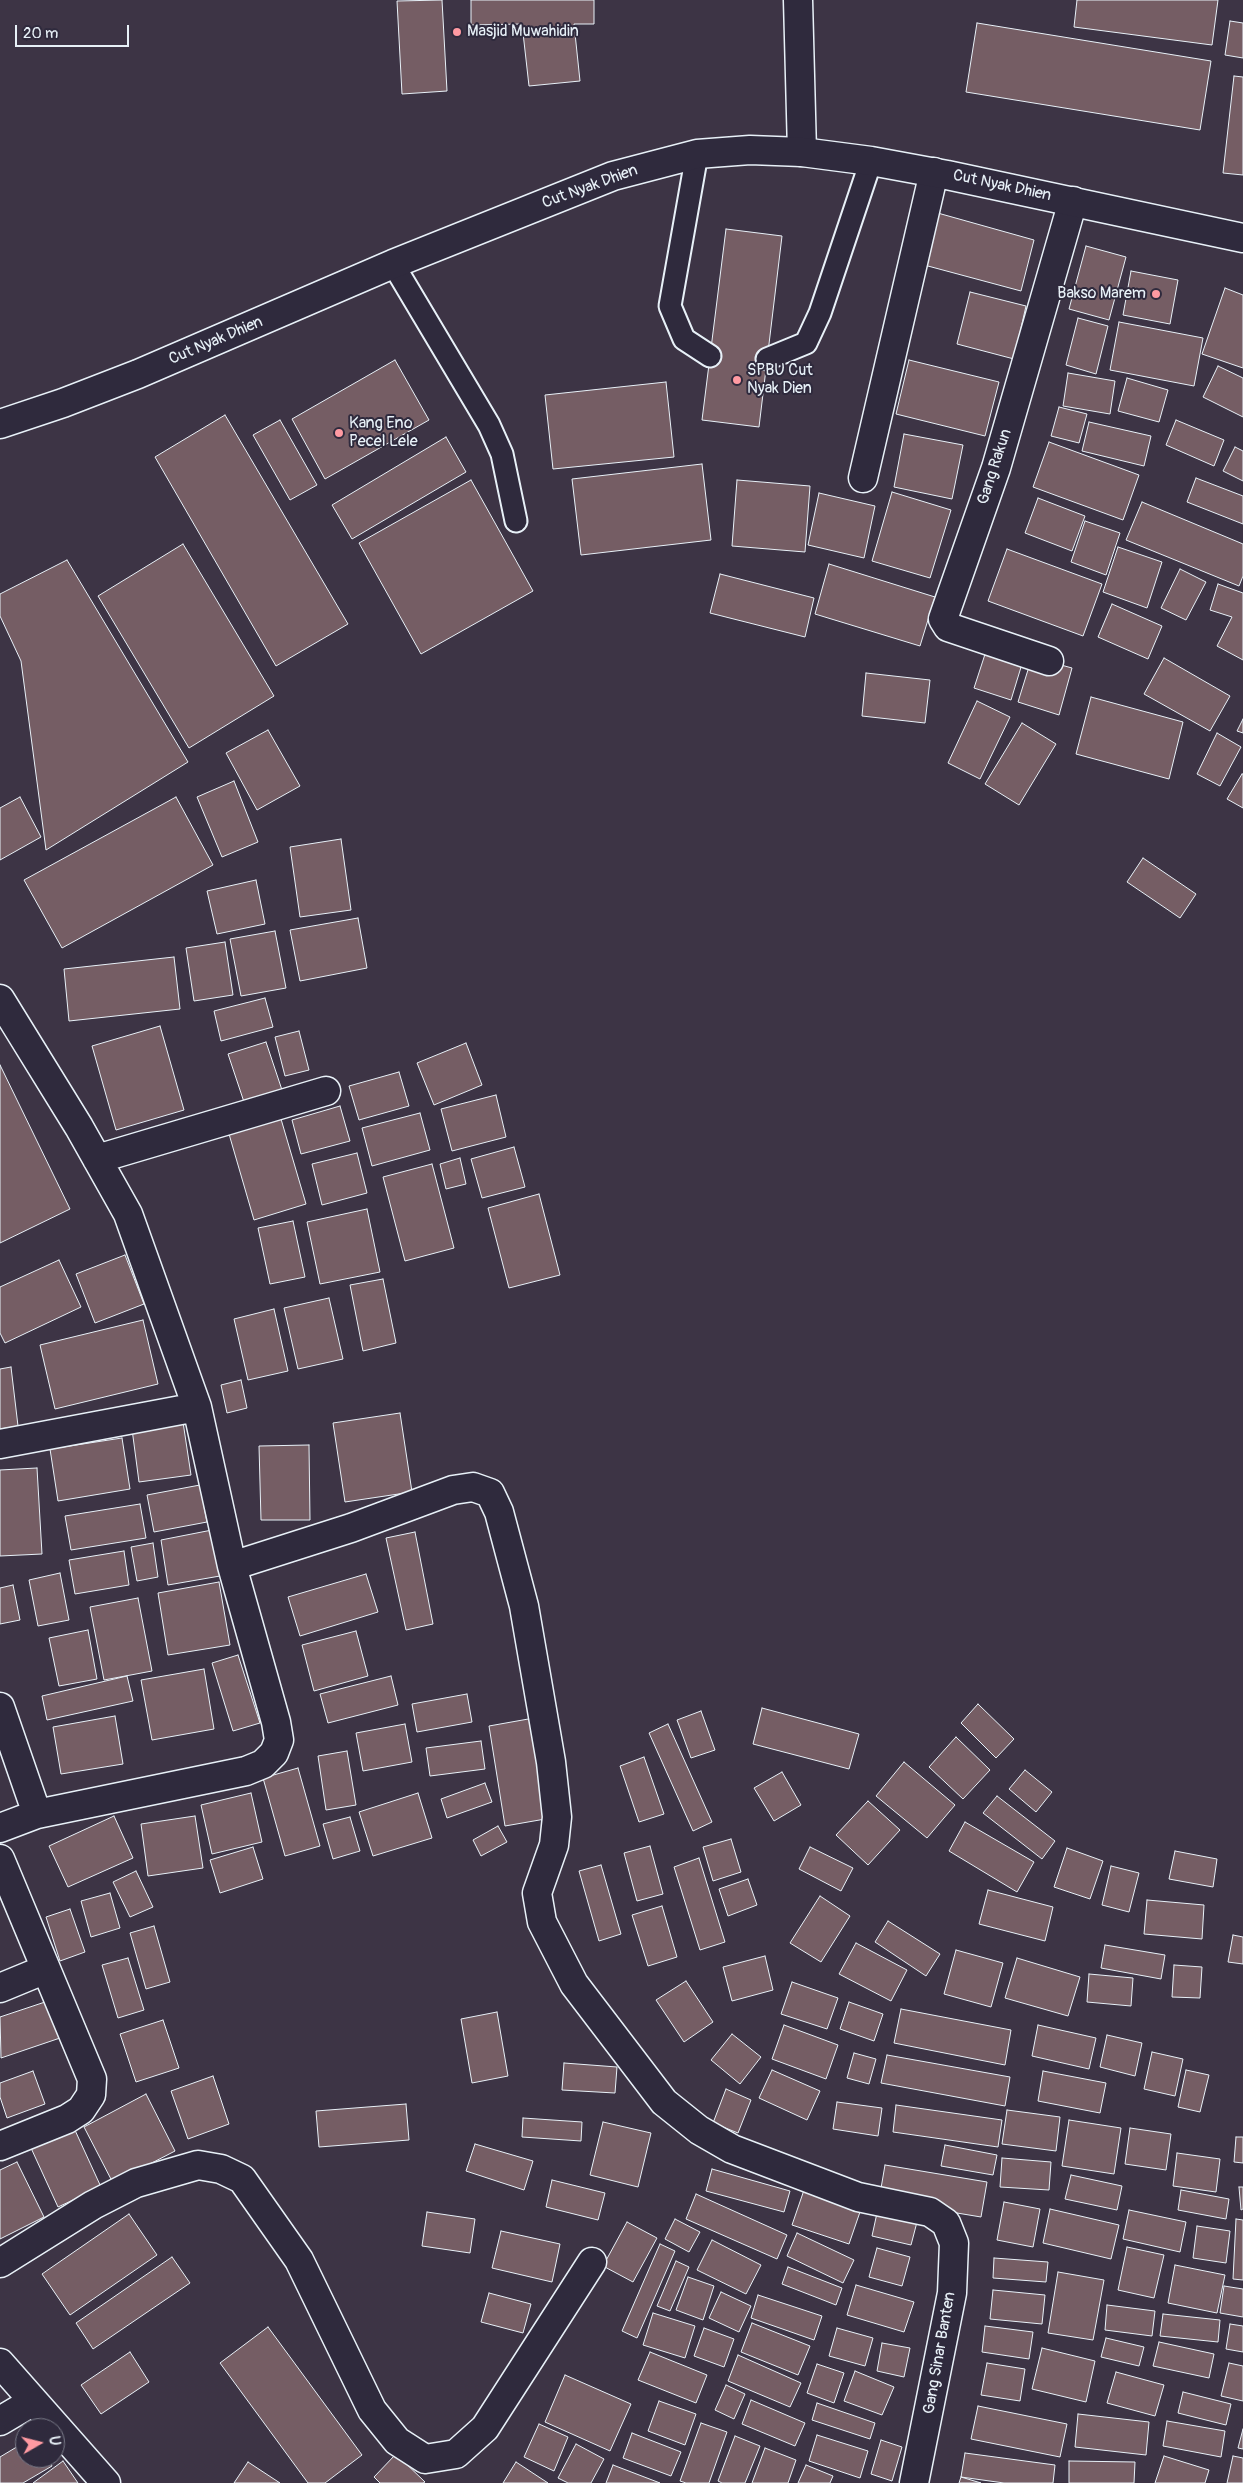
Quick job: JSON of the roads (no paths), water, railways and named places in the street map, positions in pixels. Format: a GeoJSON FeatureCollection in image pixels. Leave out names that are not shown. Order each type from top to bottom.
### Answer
{"type":"FeatureCollection","features":[{"type":"Feature","properties":{"kind":"street"},"geometry":{"type":"LineString","coordinates":[[798,0],[802,152]]}},
{"type":"Feature","properties":{"kind":"street","name":"Cut Nyak Dhien"},"geometry":{"type":"LineString","coordinates":[[0,424],[63,404],[138,374],[394,264],[613,176],[698,154],[750,150],[802,152],[871,161],[934,172],[1243,238]]}},
{"type":"Feature","properties":{"kind":"street"},"geometry":{"type":"LineString","coordinates":[[863,478],[934,172]]}},
{"type":"Feature","properties":{"kind":"street","name":"Gang Rakun"},"geometry":{"type":"LineString","coordinates":[[1049,661],[948,627],[943,619],[996,468],[1073,201]]}},
{"type":"Feature","properties":{"kind":"street"},"geometry":{"type":"LineString","coordinates":[[0,999],[128,1214],[197,1407],[232,1566],[276,1722],[279,1740],[274,1753],[262,1764],[246,1771],[37,1814],[0,1828]]}},
{"type":"Feature","properties":{"kind":"street"},"geometry":{"type":"LineString","coordinates":[[97,1159],[326,1092]]}},
{"type":"Feature","properties":{"kind":"street"},"geometry":{"type":"LineString","coordinates":[[0,1444],[197,1407]]}},
{"type":"Feature","properties":{"kind":"street","name":"Gang Sinar Banten"},"geometry":{"type":"LineString","coordinates":[[232,1566],[351,1528],[453,1490],[473,1487],[490,1493],[499,1512],[524,1606],[551,1762],[557,1817],[554,1845],[537,1893],[542,1922],[574,1984],[664,2102],[699,2130],[732,2149],[858,2197],[930,2212],[946,2223],[954,2243],[952,2293],[914,2483]]}},
{"type":"Feature","properties":{"kind":"street"},"geometry":{"type":"LineString","coordinates":[[0,1707],[37,1814]]}},
{"type":"Feature","properties":{"kind":"street"},"geometry":{"type":"LineString","coordinates":[[0,1859],[92,2080],[91,2095],[81,2110],[67,2119],[0,2146]]}},
{"type":"Feature","properties":{"kind":"street"},"geometry":{"type":"LineString","coordinates":[[0,1988],[46,1969]]}},
{"type":"Feature","properties":{"kind":"street"},"geometry":{"type":"LineString","coordinates":[[0,2263],[93,2205],[136,2183],[198,2165],[221,2169],[242,2179],[299,2260],[372,2410],[397,2441],[425,2460],[456,2454],[485,2428],[592,2262]]}},
{"type":"Feature","properties":{"kind":"street"},"geometry":{"type":"LineString","coordinates":[[0,2363],[32,2402],[106,2483]]}},
{"type":"Feature","properties":{"kind":"street"},"geometry":{"type":"LineString","coordinates":[[0,2421],[32,2402]]}},
{"type":"Feature","properties":{"kind":"lane"},"geometry":{"type":"LineString","coordinates":[[698,154],[670,306],[684,339],[710,356]]}},
{"type":"Feature","properties":{"kind":"lane"},"geometry":{"type":"LineString","coordinates":[[767,359],[806,343],[820,313],[871,161]]}},
{"type":"Feature","properties":{"kind":"lane"},"geometry":{"type":"LineString","coordinates":[[394,264],[490,425],[502,454],[516,521]]}},
{"type":"Feature","properties":{"kind":"place","name":"Masjid Muwahidin"},"geometry":{"type":"Point","coordinates":[457,32]}},
{"type":"Feature","properties":{"kind":"place","name":"Bakso Marem"},"geometry":{"type":"Point","coordinates":[1156,294]}},
{"type":"Feature","properties":{"kind":"place","name":"SPBU Cut Nyak Dien"},"geometry":{"type":"Point","coordinates":[737,380]}},
{"type":"Feature","properties":{"kind":"place","name":"Kang Eno Pecel Lele"},"geometry":{"type":"Point","coordinates":[339,433]}}]}
